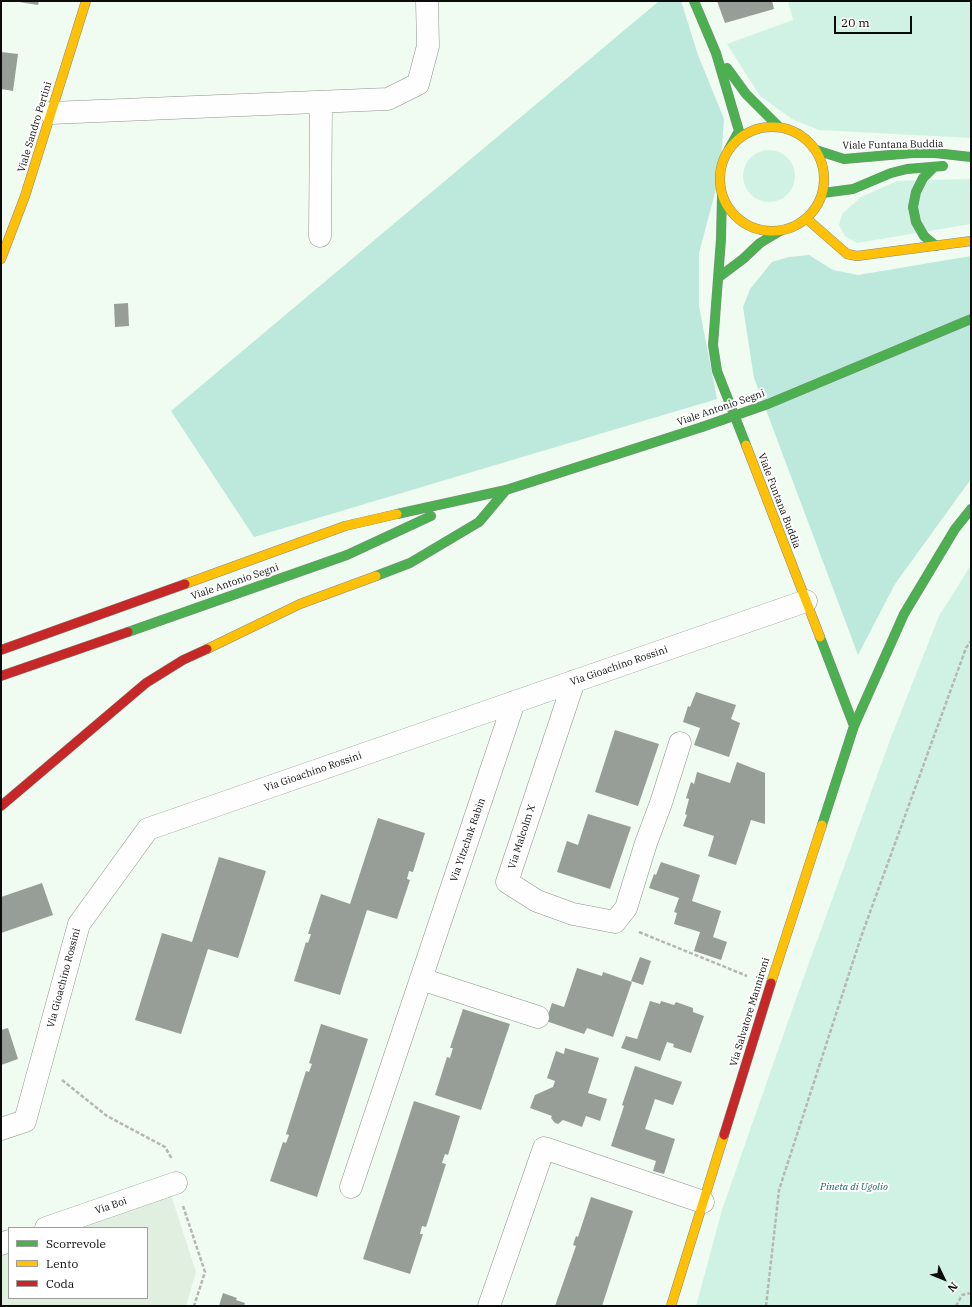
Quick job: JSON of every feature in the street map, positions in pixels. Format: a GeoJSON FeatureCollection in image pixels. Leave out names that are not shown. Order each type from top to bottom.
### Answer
{"type":"FeatureCollection","features":[{"type":"Feature","properties":{"kind":"main road","name":"Viale Sandro Pertini"},"geometry":{"type":"LineString","coordinates":[[1,259],[25,196],[86,1]]}},
{"type":"Feature","properties":{"kind":"main road"},"geometry":{"type":"LineString","coordinates":[[694,1],[716,53],[732,101],[739,131],[722,165],[720,180],[722,194],[728,208],[738,219],[751,227],[765,231],[780,231]]}},
{"type":"Feature","properties":{"kind":"main road"},"geometry":{"type":"LineString","coordinates":[[716,53],[746,94],[779,127]]}},
{"type":"Feature","properties":{"kind":"main road"},"geometry":{"type":"LineString","coordinates":[[719,277],[743,259],[760,243],[780,231],[794,227],[807,219],[816,207],[823,193],[825,178],[822,164],[816,150],[806,139],[794,131],[779,127],[764,127],[750,132],[737,140],[728,151]]}},
{"type":"Feature","properties":{"kind":"main road","name":"Viale Funtana Buddia"},"geometry":{"type":"LineString","coordinates":[[816,150],[844,159],[913,153],[935,153],[971,157]]}},
{"type":"Feature","properties":{"kind":"main road"},"geometry":{"type":"LineString","coordinates":[[823,193],[853,189],[891,173],[907,169],[971,164]]}},
{"type":"Feature","properties":{"kind":"main road"},"geometry":{"type":"LineString","coordinates":[[934,167],[923,178],[916,192],[913,207],[916,222],[924,236],[936,246]]}},
{"type":"Feature","properties":{"kind":"main road","name":"Viale Funtana Buddia"},"geometry":{"type":"LineString","coordinates":[[722,194],[719,277],[713,345],[717,371],[854,726]]}},
{"type":"Feature","properties":{"kind":"main road"},"geometry":{"type":"LineString","coordinates":[[807,219],[847,254],[857,256],[971,241]]}},
{"type":"Feature","properties":{"kind":"main road","name":"Viale Antonio Segni"},"geometry":{"type":"LineString","coordinates":[[1,650],[345,526],[506,490],[702,427],[768,404],[971,319]]}},
{"type":"Feature","properties":{"kind":"main road"},"geometry":{"type":"LineString","coordinates":[[1,806],[152,680],[183,660],[300,604],[410,563],[479,522],[506,490]]}},
{"type":"Feature","properties":{"kind":"main road","name":"Viale Antonio Segni"},"geometry":{"type":"LineString","coordinates":[[1,676],[347,555],[471,497]]}},
{"type":"Feature","properties":{"kind":"main road","name":"Via Salvatore Mannironi"},"geometry":{"type":"LineString","coordinates":[[671,1306],[770,985],[854,726],[904,614],[955,529],[971,509]]}},
{"type":"Feature","properties":{"kind":"street"},"geometry":{"type":"LineString","coordinates":[[51,112],[388,99],[418,84],[428,46],[427,1]]}},
{"type":"Feature","properties":{"kind":"street"},"geometry":{"type":"LineString","coordinates":[[320,236],[321,102]]}},
{"type":"Feature","properties":{"kind":"street","name":"Via Gioachino Rossini"},"geometry":{"type":"LineString","coordinates":[[1,1130],[25,1121],[78,924],[148,829],[806,601]]}},
{"type":"Feature","properties":{"kind":"street","name":"Via Malcolm X"},"geometry":{"type":"LineString","coordinates":[[574,681],[507,882],[537,901],[566,912],[615,922]]}},
{"type":"Feature","properties":{"kind":"street","name":"Via Yitzchak Rabin"},"geometry":{"type":"LineString","coordinates":[[351,1187],[514,702]]}},
{"type":"Feature","properties":{"kind":"street"},"geometry":{"type":"LineString","coordinates":[[615,922],[626,908],[646,842],[680,743]]}},
{"type":"Feature","properties":{"kind":"street"},"geometry":{"type":"LineString","coordinates":[[421,979],[538,1017]]}},
{"type":"Feature","properties":{"kind":"street"},"geometry":{"type":"LineString","coordinates":[[489,1306],[544,1148],[703,1202]]}},
{"type":"Feature","properties":{"kind":"street","name":"Via Boi"},"geometry":{"type":"LineString","coordinates":[[49,1227],[176,1183]]}},
{"type":"Feature","properties":{"kind":"path"},"geometry":{"type":"LineString","coordinates":[[766,1306],[779,1190],[861,937],[966,648],[971,641]]}},
{"type":"Feature","properties":{"kind":"path"},"geometry":{"type":"LineString","coordinates":[[615,922],[770,985]]}},
{"type":"Feature","properties":{"kind":"path"},"geometry":{"type":"LineString","coordinates":[[956,1306],[962,1295],[971,1293]]}},
{"type":"Feature","properties":{"kind":"green space"},"geometry":{"type":"Polygon","coordinates":[[[788,1],[971,1],[971,138],[819,130],[792,119],[760,96],[727,44],[793,20],[788,1]]]}},
{"type":"Feature","properties":{"kind":"green space"},"geometry":{"type":"Polygon","coordinates":[[[764,150],[774,150],[783,154],[791,162],[795,171],[795,181],[791,190],[783,198],[774,202],[764,202],[755,198],[747,190],[743,181],[743,171],[747,162],[755,154],[764,150]]]}},
{"type":"Feature","properties":{"kind":"green space"},"geometry":{"type":"Polygon","coordinates":[[[971,179],[971,224],[857,243],[845,236],[839,225],[842,214],[861,197],[897,181],[971,179]]]}},
{"type":"Feature","properties":{"kind":"green space","name":"Pineta di Ugolio"},"geometry":{"type":"Polygon","coordinates":[[[971,565],[971,1306],[696,1306],[722,1210],[797,996],[890,740],[939,616],[971,565]]]}},
{"type":"Feature","properties":{"kind":"shaded area"},"geometry":{"type":"Polygon","coordinates":[[[659,1],[681,1],[698,55],[724,119],[720,174],[699,253],[699,306],[717,399],[254,537],[171,411],[659,1]]]}},
{"type":"Feature","properties":{"kind":"shaded area"},"geometry":{"type":"Polygon","coordinates":[[[809,255],[833,270],[858,275],[971,256],[971,479],[895,584],[858,655],[754,378],[743,307],[750,289],[772,262],[789,257],[809,255]]]}},
{"type":"Feature","properties":{"kind":"shaded area"},"geometry":{"type":"Polygon","coordinates":[[[168,1186],[196,1272],[186,1306],[1,1306],[1,1244],[8,1241],[8,1299],[148,1299],[148,1227],[49,1227],[168,1186]]]}},
{"type":"Feature","properties":{"kind":"building"},"geometry":{"type":"Polygon","coordinates":[[[13,1],[39,1],[38,5],[13,1]]]}},
{"type":"Feature","properties":{"kind":"building"},"geometry":{"type":"Polygon","coordinates":[[[717,1],[772,1],[774,9],[725,23],[717,1]]]}},
{"type":"Feature","properties":{"kind":"building"},"geometry":{"type":"Polygon","coordinates":[[[1,52],[18,54],[13,91],[1,89],[1,52]]]}},
{"type":"Feature","properties":{"kind":"building"},"geometry":{"type":"Polygon","coordinates":[[[128,303],[129,326],[115,327],[114,304],[128,303]]]}},
{"type":"Feature","properties":{"kind":"building"},"geometry":{"type":"Polygon","coordinates":[[[696,692],[736,705],[731,719],[740,723],[729,757],[694,745],[700,728],[683,722],[688,706],[690,707],[696,692]]]}},
{"type":"Feature","properties":{"kind":"building"},"geometry":{"type":"Polygon","coordinates":[[[615,730],[659,744],[638,806],[595,792],[615,730]]]}},
{"type":"Feature","properties":{"kind":"building"},"geometry":{"type":"Polygon","coordinates":[[[737,762],[765,773],[765,824],[751,820],[736,865],[708,856],[714,836],[683,826],[687,815],[685,814],[689,799],[686,798],[691,782],[694,784],[697,772],[730,783],[737,762]]]}},
{"type":"Feature","properties":{"kind":"building"},"geometry":{"type":"Polygon","coordinates":[[[588,814],[631,827],[610,889],[557,872],[567,841],[578,845],[588,814]]]}},
{"type":"Feature","properties":{"kind":"building"},"geometry":{"type":"Polygon","coordinates":[[[378,818],[425,833],[413,872],[409,871],[407,879],[410,880],[397,919],[367,910],[340,995],[294,981],[306,942],[308,943],[311,934],[308,934],[321,894],[350,904],[378,818]]]}},
{"type":"Feature","properties":{"kind":"building"},"geometry":{"type":"Polygon","coordinates":[[[219,857],[266,871],[238,958],[208,949],[181,1034],[135,1020],[162,933],[192,942],[219,857]]]}},
{"type":"Feature","properties":{"kind":"building"},"geometry":{"type":"Polygon","coordinates":[[[661,862],[700,875],[692,901],[721,911],[713,937],[727,942],[721,960],[694,951],[700,932],[674,924],[677,913],[674,912],[679,898],[649,888],[654,874],[656,875],[661,862]]]}},
{"type":"Feature","properties":{"kind":"building"},"geometry":{"type":"Polygon","coordinates":[[[42,883],[53,915],[1,933],[1,897],[42,883]]]}},
{"type":"Feature","properties":{"kind":"building"},"geometry":{"type":"Polygon","coordinates":[[[640,957],[651,961],[643,985],[631,981],[640,957]]]}},
{"type":"Feature","properties":{"kind":"building"},"geometry":{"type":"Polygon","coordinates":[[[577,968],[602,976],[603,972],[632,982],[613,1037],[587,1028],[584,1034],[546,1021],[552,1003],[564,1007],[577,968]]]}},
{"type":"Feature","properties":{"kind":"building"},"geometry":{"type":"Polygon","coordinates":[[[650,1001],[660,1004],[661,1001],[674,1005],[676,1002],[693,1008],[693,1012],[704,1016],[691,1053],[673,1047],[674,1044],[667,1042],[660,1061],[621,1048],[626,1036],[637,1039],[650,1001]]]}},
{"type":"Feature","properties":{"kind":"building"},"geometry":{"type":"Polygon","coordinates":[[[463,1009],[510,1024],[481,1110],[435,1095],[447,1057],[450,1058],[453,1048],[450,1048],[463,1009]]]}},
{"type":"Feature","properties":{"kind":"building"},"geometry":{"type":"Polygon","coordinates":[[[321,1024],[368,1039],[317,1197],[270,1181],[283,1142],[286,1143],[289,1135],[286,1134],[306,1071],[309,1072],[312,1064],[309,1063],[321,1024]]]}},
{"type":"Feature","properties":{"kind":"building"},"geometry":{"type":"Polygon","coordinates":[[[8,1028],[18,1059],[1,1065],[1,1030],[8,1028]]]}},
{"type":"Feature","properties":{"kind":"building"},"geometry":{"type":"Polygon","coordinates":[[[565,1048],[599,1058],[588,1093],[607,1099],[600,1121],[586,1116],[582,1127],[563,1120],[558,1124],[551,1118],[552,1116],[530,1108],[535,1095],[553,1087],[555,1081],[547,1078],[556,1051],[564,1054],[565,1048]]]}},
{"type":"Feature","properties":{"kind":"building"},"geometry":{"type":"Polygon","coordinates":[[[635,1066],[682,1082],[673,1105],[655,1099],[645,1129],[675,1139],[664,1174],[653,1171],[656,1161],[611,1146],[624,1106],[622,1105],[635,1066]]]}},
{"type":"Feature","properties":{"kind":"building"},"geometry":{"type":"Polygon","coordinates":[[[414,1101],[460,1116],[448,1155],[445,1154],[442,1163],[446,1164],[426,1227],[422,1226],[420,1234],[423,1234],[410,1274],[363,1259],[414,1101]]]}},
{"type":"Feature","properties":{"kind":"building"},"geometry":{"type":"Polygon","coordinates":[[[591,1197],[633,1211],[602,1306],[555,1306],[576,1246],[573,1245],[576,1236],[578,1237],[591,1197]]]}},
{"type":"Feature","properties":{"kind":"building"},"geometry":{"type":"Polygon","coordinates":[[[223,1293],[237,1298],[236,1300],[245,1303],[244,1306],[219,1306],[223,1293]]]}},
{"type":"Feature","properties":{"kind":"traffic: fast"},"geometry":{"type":"LineString","coordinates":[[694,1],[716,53],[739,131],[729,149]]}},
{"type":"Feature","properties":{"kind":"traffic: fast"},"geometry":{"type":"LineString","coordinates":[[727,68],[746,94],[779,127]]}},
{"type":"Feature","properties":{"kind":"traffic: fast"},"geometry":{"type":"LineString","coordinates":[[816,150],[844,159],[913,153],[935,153],[971,157]]}},
{"type":"Feature","properties":{"kind":"traffic: fast"},"geometry":{"type":"LineString","coordinates":[[823,193],[853,189],[891,173],[907,169],[943,166]]}},
{"type":"Feature","properties":{"kind":"traffic: fast"},"geometry":{"type":"LineString","coordinates":[[934,167],[923,178],[916,192],[913,207],[916,222],[924,236],[936,246]]}},
{"type":"Feature","properties":{"kind":"traffic: fast"},"geometry":{"type":"LineString","coordinates":[[722,195],[721,239],[713,345],[717,371],[746,445]]}},
{"type":"Feature","properties":{"kind":"traffic: fast"},"geometry":{"type":"LineString","coordinates":[[719,277],[743,259],[760,243],[780,231]]}},
{"type":"Feature","properties":{"kind":"traffic: fast"},"geometry":{"type":"LineString","coordinates":[[768,404],[971,319]]}},
{"type":"Feature","properties":{"kind":"traffic: fast"},"geometry":{"type":"LineString","coordinates":[[702,427],[768,404]]}},
{"type":"Feature","properties":{"kind":"traffic: fast"},"geometry":{"type":"LineString","coordinates":[[397,514],[506,490],[702,427]]}},
{"type":"Feature","properties":{"kind":"traffic: fast"},"geometry":{"type":"LineString","coordinates":[[376,576],[410,563],[479,522],[506,490]]}},
{"type":"Feature","properties":{"kind":"traffic: fast"},"geometry":{"type":"LineString","coordinates":[[822,825],[854,726],[904,614],[955,529],[971,509]]}},
{"type":"Feature","properties":{"kind":"traffic: fast"},"geometry":{"type":"LineString","coordinates":[[128,632],[347,555],[431,516]]}},
{"type":"Feature","properties":{"kind":"traffic: fast"},"geometry":{"type":"LineString","coordinates":[[820,637],[854,726]]}},
{"type":"Feature","properties":{"kind":"traffic: slow"},"geometry":{"type":"LineString","coordinates":[[1,259],[25,196],[86,1]]}},
{"type":"Feature","properties":{"kind":"traffic: slow"},"geometry":{"type":"LineString","coordinates":[[772,127],[792,131],[809,142],[820,159],[824,179],[820,199],[809,216],[792,227],[772,231],[752,227],[735,216],[724,199],[720,179],[724,159],[735,142],[752,131],[772,127]]}},
{"type":"Feature","properties":{"kind":"traffic: slow"},"geometry":{"type":"LineString","coordinates":[[807,219],[847,254],[857,256],[971,241]]}},
{"type":"Feature","properties":{"kind":"traffic: slow"},"geometry":{"type":"LineString","coordinates":[[746,445],[820,637]]}},
{"type":"Feature","properties":{"kind":"traffic: slow"},"geometry":{"type":"LineString","coordinates":[[185,584],[345,526],[397,514]]}},
{"type":"Feature","properties":{"kind":"traffic: slow"},"geometry":{"type":"LineString","coordinates":[[207,649],[300,604],[376,576]]}},
{"type":"Feature","properties":{"kind":"traffic: slow"},"geometry":{"type":"LineString","coordinates":[[771,983],[822,825]]}},
{"type":"Feature","properties":{"kind":"traffic: slow"},"geometry":{"type":"LineString","coordinates":[[671,1306],[724,1135]]}},
{"type":"Feature","properties":{"kind":"traffic: jam"},"geometry":{"type":"LineString","coordinates":[[1,650],[185,584]]}},
{"type":"Feature","properties":{"kind":"traffic: jam"},"geometry":{"type":"LineString","coordinates":[[1,676],[128,632]]}},
{"type":"Feature","properties":{"kind":"traffic: jam"},"geometry":{"type":"LineString","coordinates":[[1,806],[146,683],[183,660],[207,649]]}},
{"type":"Feature","properties":{"kind":"traffic: jam"},"geometry":{"type":"LineString","coordinates":[[724,1135],[771,983]]}}]}
